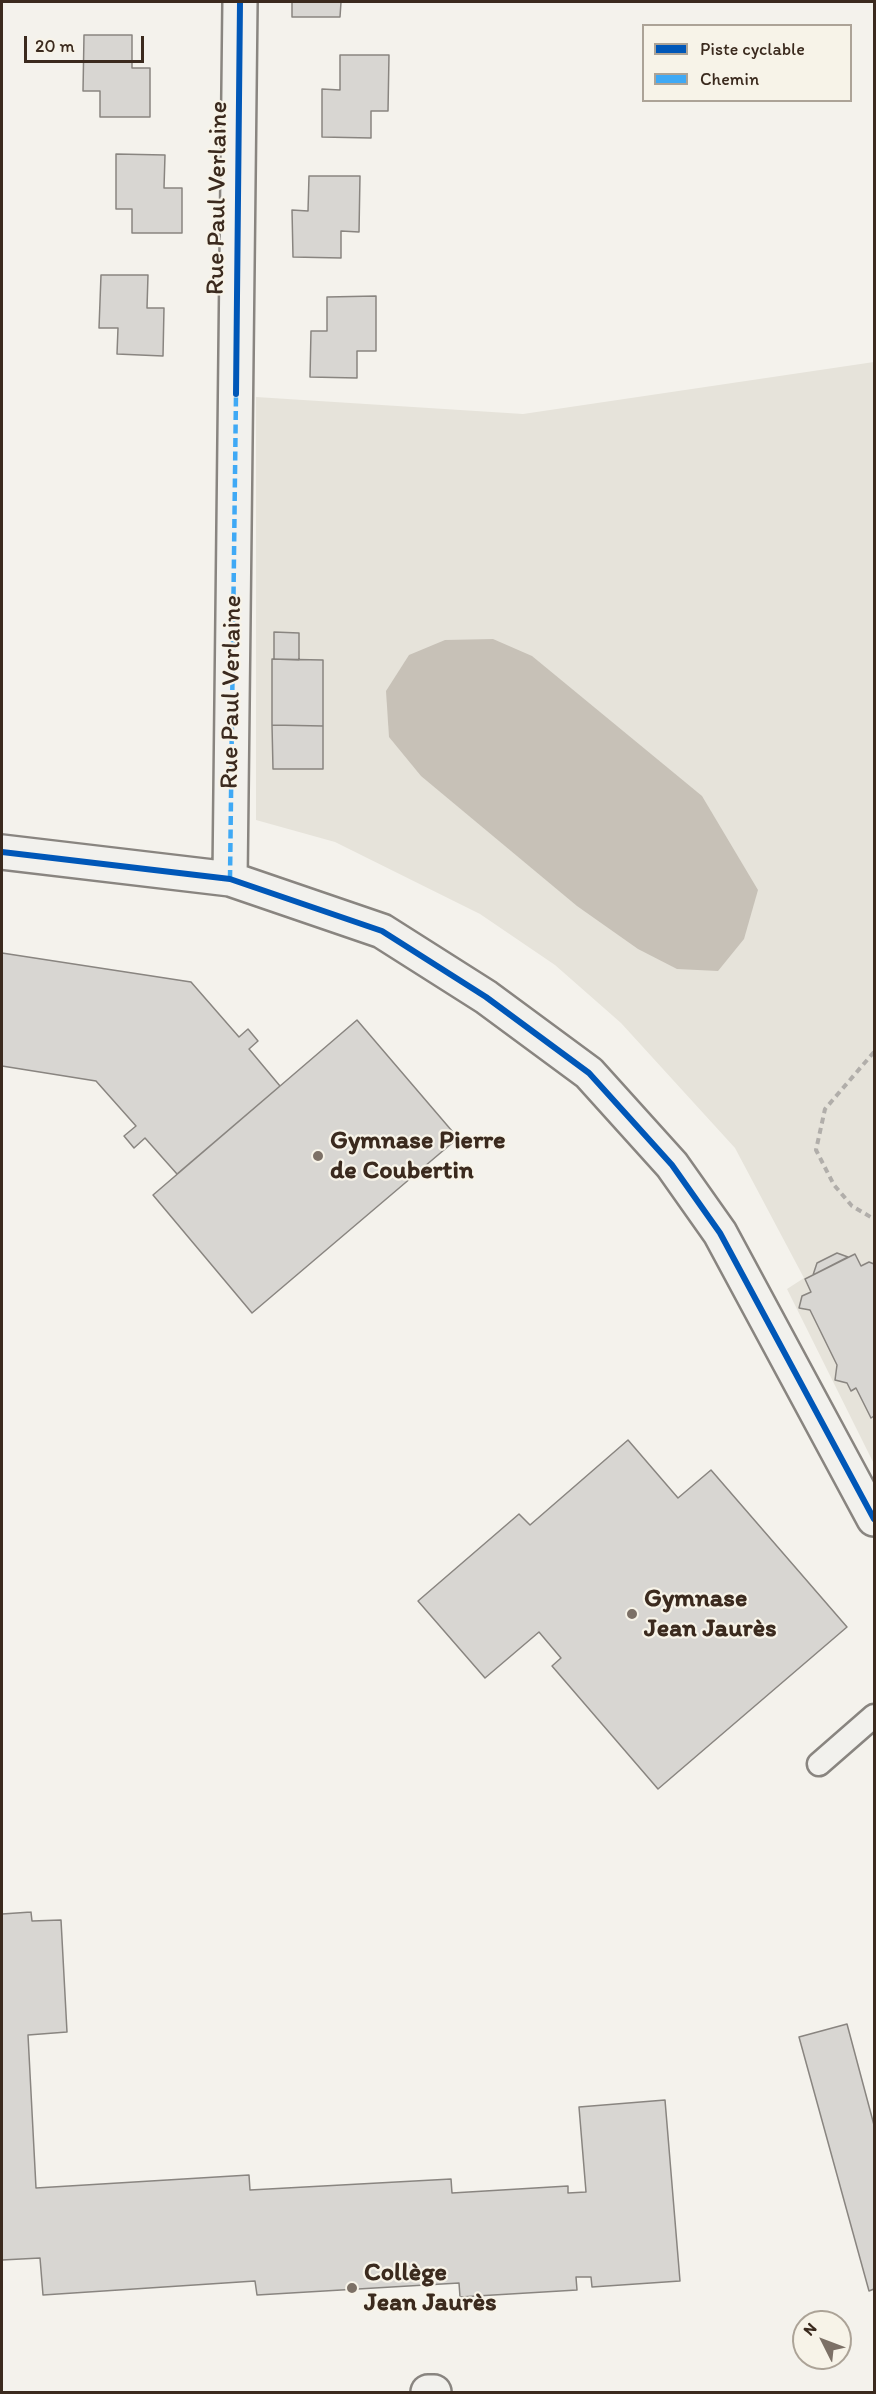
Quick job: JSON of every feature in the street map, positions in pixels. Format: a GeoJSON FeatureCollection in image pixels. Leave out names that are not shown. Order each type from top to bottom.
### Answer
{"type":"FeatureCollection","features":[{"type":"Feature","properties":{"kind":"street","name":"Rue Paul Verlaine"},"geometry":{"type":"LineString","coordinates":[[230,879],[240,2]]}},
{"type":"Feature","properties":{"kind":"street"},"geometry":{"type":"LineString","coordinates":[[2,852],[230,879],[382,931],[486,997],[589,1073],[672,1165],[720,1233],[874,1519]]}},
{"type":"Feature","properties":{"kind":"street"},"geometry":{"type":"LineString","coordinates":[[428,2392],[434,2392]]}},
{"type":"Feature","properties":{"kind":"lane"},"geometry":{"type":"LineString","coordinates":[[819,1764],[874,1716]]}},
{"type":"Feature","properties":{"kind":"path"},"geometry":{"type":"LineString","coordinates":[[874,1052],[825,1109],[816,1150],[834,1185],[852,1206],[874,1219]]}},
{"type":"Feature","properties":{"kind":"shaded area"},"geometry":{"type":"Polygon","coordinates":[[[874,362],[874,1464],[787,1289],[804,1278],[735,1148],[621,1023],[555,965],[480,914],[335,842],[256,820],[256,397],[523,414],[874,362]]]}},
{"type":"Feature","properties":{"kind":"shaded area"},"geometry":{"type":"Polygon","coordinates":[[[493,639],[532,656],[702,796],[758,890],[744,939],[718,971],[677,969],[638,949],[577,906],[421,776],[389,737],[386,691],[409,655],[445,640],[493,639]]]}},
{"type":"Feature","properties":{"kind":"building"},"geometry":{"type":"Polygon","coordinates":[[[292,2],[341,2],[340,17],[292,17],[292,2]]]}},
{"type":"Feature","properties":{"kind":"building"},"geometry":{"type":"Polygon","coordinates":[[[84,35],[132,35],[132,68],[150,68],[150,117],[100,117],[100,91],[83,91],[84,35]]]}},
{"type":"Feature","properties":{"kind":"building"},"geometry":{"type":"Polygon","coordinates":[[[340,55],[389,55],[388,111],[371,111],[371,138],[322,137],[322,89],[340,90],[340,55]]]}},
{"type":"Feature","properties":{"kind":"building"},"geometry":{"type":"Polygon","coordinates":[[[116,154],[165,155],[164,188],[182,188],[182,233],[132,233],[132,209],[116,209],[116,154]]]}},
{"type":"Feature","properties":{"kind":"building"},"geometry":{"type":"Polygon","coordinates":[[[309,176],[360,176],[359,232],[341,231],[341,258],[293,257],[292,210],[308,211],[309,176]]]}},
{"type":"Feature","properties":{"kind":"building"},"geometry":{"type":"Polygon","coordinates":[[[101,275],[148,275],[147,308],[164,308],[163,356],[117,354],[118,328],[99,328],[101,275]]]}},
{"type":"Feature","properties":{"kind":"building"},"geometry":{"type":"Polygon","coordinates":[[[376,296],[376,351],[357,351],[357,378],[310,377],[311,331],[327,331],[327,297],[376,296]]]}},
{"type":"Feature","properties":{"kind":"building"},"geometry":{"type":"Polygon","coordinates":[[[274,632],[299,633],[299,660],[274,659],[274,632]]]}},
{"type":"Feature","properties":{"kind":"building"},"geometry":{"type":"Polygon","coordinates":[[[272,659],[323,660],[323,726],[272,725],[272,659]]]}},
{"type":"Feature","properties":{"kind":"building"},"geometry":{"type":"Polygon","coordinates":[[[272,725],[323,726],[323,769],[273,769],[272,725]]]}},
{"type":"Feature","properties":{"kind":"building"},"geometry":{"type":"Polygon","coordinates":[[[2,953],[191,982],[239,1037],[248,1029],[258,1041],[249,1049],[280,1086],[177,1174],[145,1138],[134,1148],[124,1136],[136,1126],[96,1081],[2,1066],[2,953]]]}},
{"type":"Feature","properties":{"kind":"building","name":"Gymnase Pierre de Coubertin"},"geometry":{"type":"Polygon","coordinates":[[[357,1020],[458,1138],[252,1313],[153,1195],[357,1020]]]}},
{"type":"Feature","properties":{"kind":"building"},"geometry":{"type":"Polygon","coordinates":[[[837,1253],[848,1257],[813,1275],[817,1263],[837,1253]]]}},
{"type":"Feature","properties":{"kind":"building"},"geometry":{"type":"Polygon","coordinates":[[[855,1254],[861,1266],[869,1262],[874,1264],[874,1416],[871,1418],[856,1388],[851,1391],[847,1383],[835,1380],[837,1365],[810,1310],[799,1308],[802,1296],[811,1292],[805,1279],[855,1254]]]}},
{"type":"Feature","properties":{"kind":"building","name":"Gymnase Jean Jaurès"},"geometry":{"type":"Polygon","coordinates":[[[628,1440],[678,1498],[711,1470],[847,1627],[658,1789],[552,1666],[561,1658],[539,1632],[485,1678],[418,1601],[519,1514],[530,1525],[628,1440]]]}},
{"type":"Feature","properties":{"kind":"building"},"geometry":{"type":"Polygon","coordinates":[[[31,1912],[32,1921],[61,1920],[67,2032],[28,2035],[36,2188],[249,2175],[250,2190],[451,2179],[452,2193],[568,2186],[568,2193],[586,2192],[579,2107],[665,2100],[680,2281],[592,2287],[591,2277],[576,2277],[577,2290],[460,2297],[459,2283],[257,2295],[255,2281],[43,2295],[40,2258],[2,2260],[2,1914],[31,1912]]]}},
{"type":"Feature","properties":{"kind":"building"},"geometry":{"type":"Polygon","coordinates":[[[847,2024],[874,2125],[874,2289],[869,2291],[799,2037],[847,2024]]]}},
{"type":"Feature","properties":{"kind":"marked path"},"geometry":{"type":"LineString","coordinates":[[230,879],[236,394]]}},
{"type":"Feature","properties":{"kind":"cycle path"},"geometry":{"type":"LineString","coordinates":[[236,394],[240,2]]}},
{"type":"Feature","properties":{"kind":"cycle path"},"geometry":{"type":"LineString","coordinates":[[2,852],[230,879],[382,931],[486,997],[589,1073],[672,1165],[720,1233],[874,1519]]}},
{"type":"Feature","properties":{"kind":"place","name":"Gymnase Pierre de Coubertin"},"geometry":{"type":"Point","coordinates":[318,1156]}},
{"type":"Feature","properties":{"kind":"place","name":"Gymnase Jean Jaurès"},"geometry":{"type":"Point","coordinates":[632,1614]}},
{"type":"Feature","properties":{"kind":"place","name":"Collège Jean Jaurès"},"geometry":{"type":"Point","coordinates":[352,2288]}}]}
